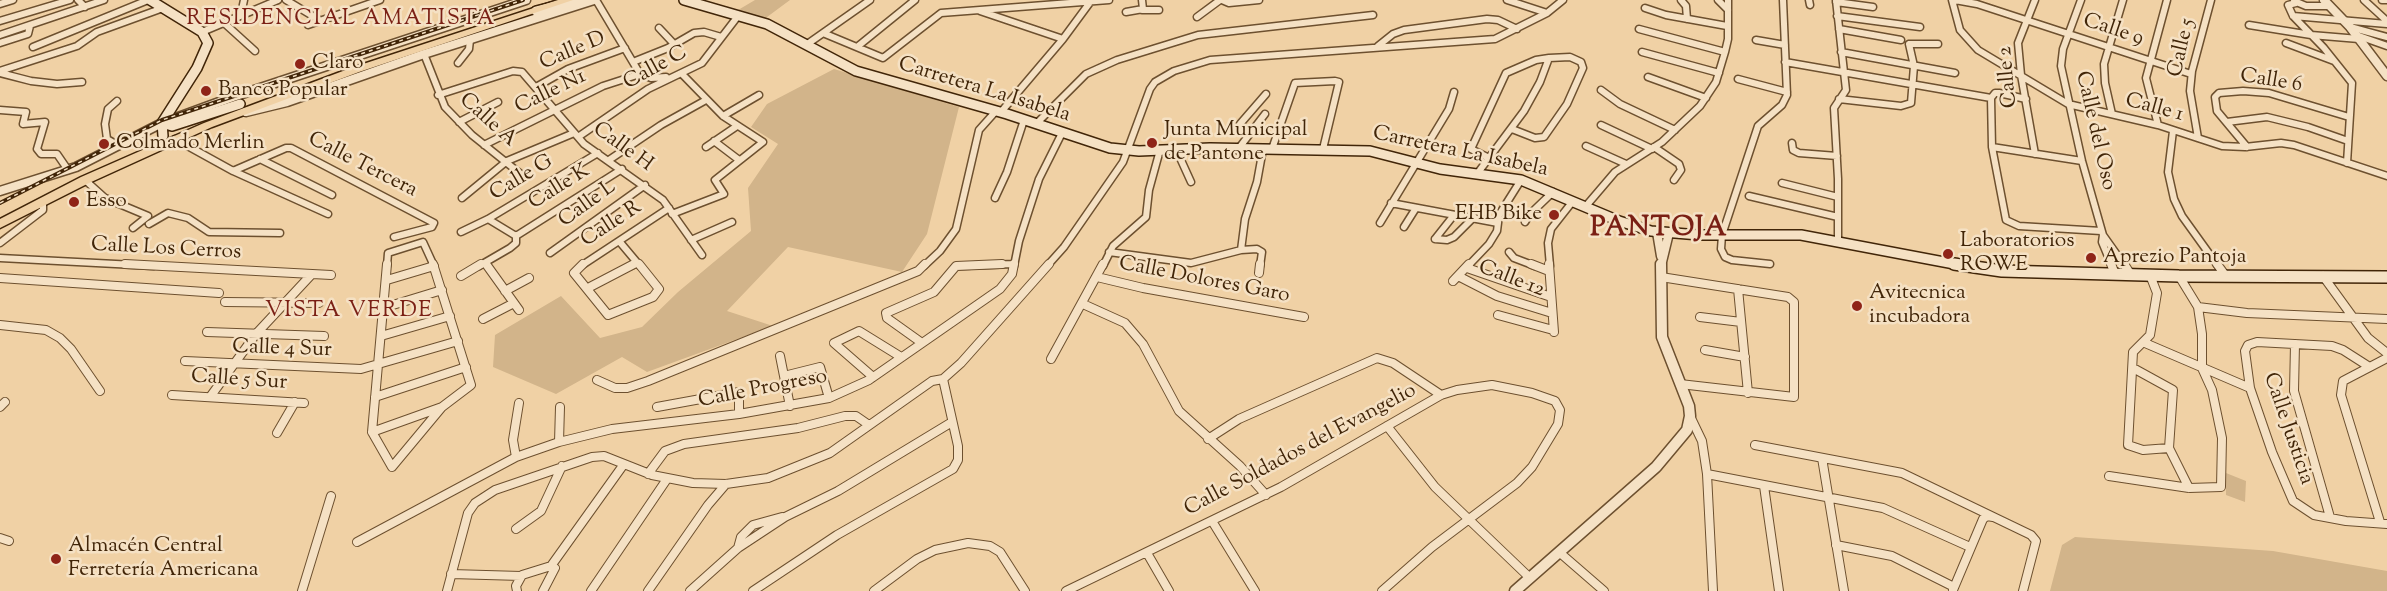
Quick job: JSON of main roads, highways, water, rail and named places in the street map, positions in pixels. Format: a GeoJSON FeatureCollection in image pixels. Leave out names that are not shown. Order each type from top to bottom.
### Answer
{"type":"FeatureCollection","features":[{"type":"Feature","properties":{"kind":"highway"},"geometry":{"type":"LineString","coordinates":[[0,218],[66,182],[163,136],[552,0]]}},
{"type":"Feature","properties":{"kind":"highway"},"geometry":{"type":"LineString","coordinates":[[0,224],[85,180],[239,109],[355,70],[470,37],[497,24],[568,0]]}},
{"type":"Feature","properties":{"kind":"highway"},"geometry":{"type":"LineString","coordinates":[[497,24],[517,24]]}},
{"type":"Feature","properties":{"kind":"main road"},"geometry":{"type":"LineString","coordinates":[[149,0],[202,32],[207,43],[204,54],[162,123],[163,136]]}},
{"type":"Feature","properties":{"kind":"main road"},"geometry":{"type":"LineString","coordinates":[[533,12],[580,0]]}},
{"type":"Feature","properties":{"kind":"main road","name":"Carretera La Isabela"},"geometry":{"type":"LineString","coordinates":[[684,0],[767,24],[856,71],[998,112],[1098,145],[1128,150],[1239,148],[1370,151],[1417,164],[1521,180],[1619,221],[1657,232],[1722,235],[1789,234],[1838,241],[1977,268],[2131,275],[2387,277]]}},
{"type":"Feature","properties":{"kind":"main road"},"geometry":{"type":"LineString","coordinates":[[162,123],[172,126],[239,109]]}},
{"type":"Feature","properties":{"kind":"railway"},"geometry":{"type":"LineString","coordinates":[[0,203],[162,120],[523,0]]}},
{"type":"Feature","properties":{"kind":"place","name":"Claro"},"geometry":{"type":"Point","coordinates":[300,64]}},
{"type":"Feature","properties":{"kind":"place","name":"Banco Popular"},"geometry":{"type":"Point","coordinates":[206,91]}},
{"type":"Feature","properties":{"kind":"place","name":"Junta Municipal de Pantone"},"geometry":{"type":"Point","coordinates":[1152,143]}},
{"type":"Feature","properties":{"kind":"place","name":"Colmado Merlin"},"geometry":{"type":"Point","coordinates":[104,144]}},
{"type":"Feature","properties":{"kind":"place","name":"Esso"},"geometry":{"type":"Point","coordinates":[74,202]}},
{"type":"Feature","properties":{"kind":"place","name":"EHB Bike"},"geometry":{"type":"Point","coordinates":[1554,215]}},
{"type":"Feature","properties":{"kind":"place","name":"Laboratorios ROWE"},"geometry":{"type":"Point","coordinates":[1948,254]}},
{"type":"Feature","properties":{"kind":"place","name":"Aprezio Pantoja"},"geometry":{"type":"Point","coordinates":[2091,258]}},
{"type":"Feature","properties":{"kind":"place","name":"Avitecnica incubadora"},"geometry":{"type":"Point","coordinates":[1857,306]}},
{"type":"Feature","properties":{"kind":"place","name":"Almacén Central Ferretería Americana"},"geometry":{"type":"Point","coordinates":[56,559]}},
{"type":"Feature","properties":{"kind":"district","name":"RESIDENCIAL AMATISTA"},"geometry":{"type":"Point","coordinates":[341,20]}},
{"type":"Feature","properties":{"kind":"district","name":"PANTOJA"},"geometry":{"type":"Point","coordinates":[1659,230]}},
{"type":"Feature","properties":{"kind":"district","name":"VISTA VERDE"},"geometry":{"type":"Point","coordinates":[349,312]}}]}
